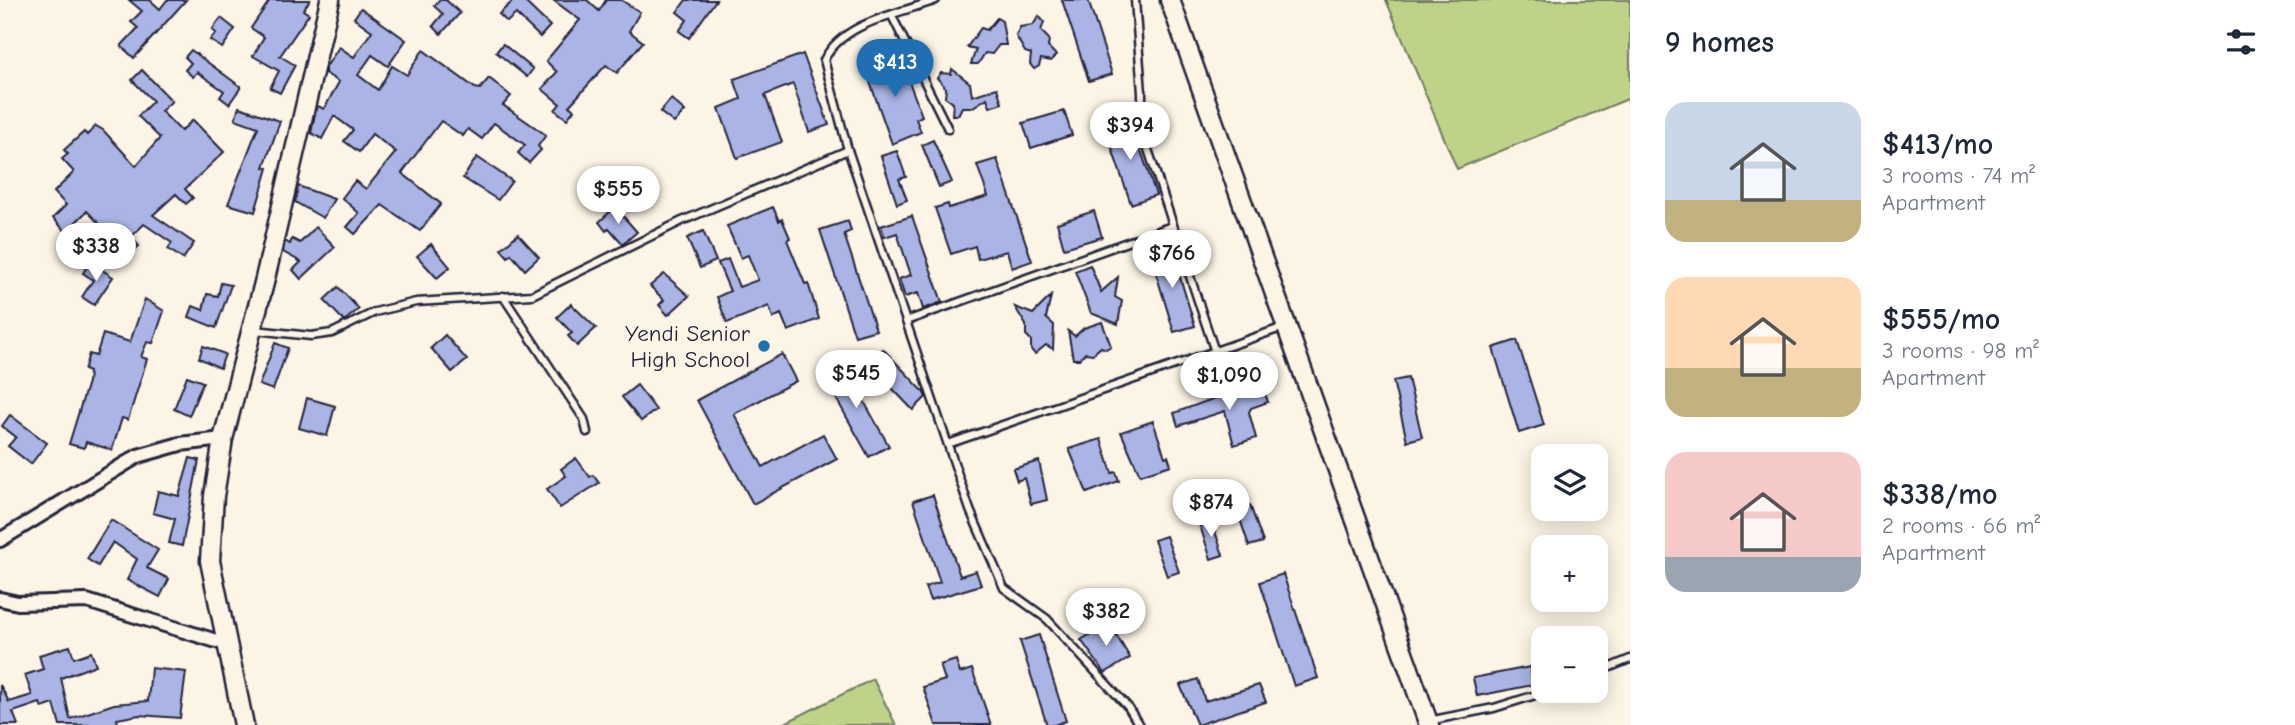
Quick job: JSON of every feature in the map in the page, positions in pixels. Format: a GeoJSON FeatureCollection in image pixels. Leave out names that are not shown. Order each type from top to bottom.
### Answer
{"type":"FeatureCollection","features":[{"type":"Feature","properties":{"kind":"main road"},"geometry":{"type":"LineString","coordinates":[[244,725],[226,644],[210,549],[223,439],[330,0]]}},
{"type":"Feature","properties":{"kind":"main road"},"geometry":{"type":"LineString","coordinates":[[1170,0],[1428,723]]}},
{"type":"Feature","properties":{"kind":"street"},"geometry":{"type":"LineString","coordinates":[[0,540],[138,456],[180,443],[223,439]]}},
{"type":"Feature","properties":{"kind":"street"},"geometry":{"type":"LineString","coordinates":[[0,599],[18,603],[87,601],[226,644]]}},
{"type":"Feature","properties":{"kind":"lane"},"geometry":{"type":"LineString","coordinates":[[936,0],[850,31],[832,44],[824,60],[848,150],[970,510],[1004,589],[1047,619],[1128,708],[1139,725]]}},
{"type":"Feature","properties":{"kind":"lane"},"geometry":{"type":"LineString","coordinates":[[1135,0],[1142,131],[1215,352]]}},
{"type":"Feature","properties":{"kind":"lane"},"geometry":{"type":"LineString","coordinates":[[892,16],[948,129]]}},
{"type":"Feature","properties":{"kind":"lane"},"geometry":{"type":"LineString","coordinates":[[251,330],[311,336],[332,332],[375,312],[416,302],[532,295],[682,221],[848,150]]}},
{"type":"Feature","properties":{"kind":"lane"},"geometry":{"type":"LineString","coordinates":[[906,321],[1172,226]]}},
{"type":"Feature","properties":{"kind":"lane"},"geometry":{"type":"LineString","coordinates":[[503,296],[584,419],[587,432]]}},
{"type":"Feature","properties":{"kind":"lane"},"geometry":{"type":"LineString","coordinates":[[948,444],[1286,327]]}},
{"type":"Feature","properties":{"kind":"lane"},"geometry":{"type":"LineString","coordinates":[[1608,668],[1630,659]]}},
{"type":"Feature","properties":{"kind":"lane"},"geometry":{"type":"LineString","coordinates":[[1428,723],[1531,697]]}},
{"type":"Feature","properties":{"kind":"green space"},"geometry":{"type":"Polygon","coordinates":[[[1386,0],[1630,0],[1630,98],[1457,169],[1386,0]]]}},
{"type":"Feature","properties":{"kind":"green space"},"geometry":{"type":"Polygon","coordinates":[[[873,679],[896,725],[781,725],[873,679]]]}},
{"type":"Feature","properties":{"kind":"building"},"geometry":{"type":"Polygon","coordinates":[[[129,0],[150,0],[160,9],[167,0],[186,0],[134,58],[121,46],[138,28],[131,22],[142,11],[129,0]]]}},
{"type":"Feature","properties":{"kind":"building"},"geometry":{"type":"Polygon","coordinates":[[[270,0],[310,0],[303,10],[309,14],[280,56],[295,65],[280,93],[270,88],[279,71],[253,56],[264,37],[251,28],[270,0]]]}},
{"type":"Feature","properties":{"kind":"building"},"geometry":{"type":"Polygon","coordinates":[[[440,0],[446,0],[460,13],[441,34],[433,26],[443,14],[434,6],[440,0]]]}},
{"type":"Feature","properties":{"kind":"building"},"geometry":{"type":"Polygon","coordinates":[[[514,0],[523,0],[550,26],[540,37],[516,14],[507,22],[499,14],[514,0]]]}},
{"type":"Feature","properties":{"kind":"building"},"geometry":{"type":"Polygon","coordinates":[[[553,0],[587,0],[599,11],[606,0],[621,0],[640,12],[629,31],[643,42],[617,73],[606,65],[569,106],[574,110],[567,119],[555,110],[560,104],[542,89],[557,72],[546,61],[580,20],[553,0]]]}},
{"type":"Feature","properties":{"kind":"building"},"geometry":{"type":"Polygon","coordinates":[[[686,0],[716,0],[689,38],[679,31],[687,20],[677,12],[686,0]]]}},
{"type":"Feature","properties":{"kind":"building"},"geometry":{"type":"Polygon","coordinates":[[[1062,0],[1088,0],[1112,74],[1089,81],[1062,0]]]}},
{"type":"Feature","properties":{"kind":"building"},"geometry":{"type":"Polygon","coordinates":[[[361,8],[406,40],[388,66],[372,55],[358,75],[378,90],[392,66],[407,75],[423,50],[475,88],[480,89],[489,78],[511,96],[503,105],[546,135],[538,146],[541,150],[529,163],[518,153],[525,145],[494,123],[482,139],[468,129],[463,136],[441,121],[402,173],[441,204],[420,231],[382,205],[355,234],[347,227],[359,213],[342,198],[355,181],[366,189],[396,152],[372,134],[359,152],[344,141],[353,130],[334,116],[322,139],[311,133],[316,109],[318,106],[324,109],[339,82],[325,73],[326,67],[339,47],[354,57],[372,31],[354,18],[361,8]]]}},
{"type":"Feature","properties":{"kind":"building"},"geometry":{"type":"Polygon","coordinates":[[[1039,16],[1044,22],[1041,31],[1049,39],[1048,47],[1056,55],[1051,61],[1041,59],[1039,66],[1034,69],[1030,64],[1031,54],[1025,52],[1016,36],[1020,27],[1033,25],[1039,16]]]}},
{"type":"Feature","properties":{"kind":"building"},"geometry":{"type":"Polygon","coordinates":[[[221,18],[235,29],[222,48],[210,40],[216,33],[212,30],[221,18]]]}},
{"type":"Feature","properties":{"kind":"building"},"geometry":{"type":"Polygon","coordinates":[[[997,18],[1002,21],[1006,45],[999,45],[992,54],[985,53],[978,64],[971,64],[976,49],[967,47],[981,28],[987,30],[997,18]]]}},
{"type":"Feature","properties":{"kind":"building"},"geometry":{"type":"Polygon","coordinates":[[[503,44],[533,69],[527,77],[496,52],[503,44]]]}},
{"type":"Feature","properties":{"kind":"building"},"geometry":{"type":"Polygon","coordinates":[[[191,50],[241,87],[229,104],[220,97],[224,91],[197,72],[193,77],[185,70],[191,63],[185,57],[191,50]]]}},
{"type":"Feature","properties":{"kind":"building"},"geometry":{"type":"Polygon","coordinates":[[[803,54],[829,125],[809,132],[793,84],[765,95],[782,142],[737,158],[719,108],[741,99],[734,79],[803,54]]]}},
{"type":"Feature","properties":{"kind":"building"},"geometry":{"type":"Polygon","coordinates":[[[899,55],[922,116],[916,119],[921,132],[892,144],[865,68],[899,55]]]}},
{"type":"Feature","properties":{"kind":"building"},"geometry":{"type":"Polygon","coordinates":[[[952,69],[970,83],[972,96],[997,88],[1002,103],[990,107],[987,98],[973,107],[962,107],[958,115],[952,115],[953,103],[945,97],[946,88],[937,78],[941,73],[951,74],[952,69]]]}},
{"type":"Feature","properties":{"kind":"building"},"geometry":{"type":"Polygon","coordinates":[[[142,70],[172,101],[161,111],[181,131],[193,120],[224,152],[185,189],[193,198],[186,204],[176,194],[153,215],[194,243],[183,259],[168,249],[172,243],[144,224],[131,237],[139,246],[124,260],[114,250],[119,244],[87,211],[66,232],[53,218],[66,205],[54,192],[74,172],[62,159],[68,154],[64,150],[84,132],[87,135],[96,126],[103,130],[136,166],[160,138],[138,116],[153,101],[132,80],[142,70]]]}},
{"type":"Feature","properties":{"kind":"building"},"geometry":{"type":"Polygon","coordinates":[[[671,99],[685,111],[674,123],[660,112],[671,99]]]}},
{"type":"Feature","properties":{"kind":"building"},"geometry":{"type":"Polygon","coordinates":[[[239,107],[280,121],[264,167],[268,168],[255,212],[228,204],[258,127],[235,119],[239,107]]]}},
{"type":"Feature","properties":{"kind":"building"},"geometry":{"type":"Polygon","coordinates":[[[1064,111],[1072,135],[1031,148],[1023,123],[1064,111]]]}},
{"type":"Feature","properties":{"kind":"building"},"geometry":{"type":"Polygon","coordinates":[[[1130,119],[1156,195],[1131,204],[1105,128],[1130,119]]]}},
{"type":"Feature","properties":{"kind":"building"},"geometry":{"type":"Polygon","coordinates":[[[933,140],[952,182],[939,187],[922,145],[933,140]]]}},
{"type":"Feature","properties":{"kind":"building"},"geometry":{"type":"Polygon","coordinates":[[[897,151],[906,177],[899,179],[907,200],[897,204],[881,156],[897,151]]]}},
{"type":"Feature","properties":{"kind":"building"},"geometry":{"type":"Polygon","coordinates":[[[477,157],[512,181],[498,200],[463,178],[477,157]]]}},
{"type":"Feature","properties":{"kind":"building"},"geometry":{"type":"Polygon","coordinates":[[[997,159],[1032,261],[1012,268],[1007,251],[978,259],[975,246],[951,254],[935,208],[948,204],[949,208],[988,196],[977,165],[997,159]]]}},
{"type":"Feature","properties":{"kind":"building"},"geometry":{"type":"Polygon","coordinates":[[[298,186],[334,199],[323,218],[295,202],[298,186]]]}},
{"type":"Feature","properties":{"kind":"building"},"geometry":{"type":"Polygon","coordinates":[[[615,207],[637,232],[623,244],[609,228],[606,231],[599,222],[615,207]]]}},
{"type":"Feature","properties":{"kind":"building"},"geometry":{"type":"Polygon","coordinates":[[[773,207],[779,221],[782,219],[790,238],[787,240],[805,284],[808,283],[819,319],[788,331],[781,314],[773,318],[769,306],[727,323],[717,297],[730,291],[718,263],[728,259],[739,287],[758,280],[748,255],[741,258],[727,226],[773,207]]]}},
{"type":"Feature","properties":{"kind":"building"},"geometry":{"type":"Polygon","coordinates":[[[1094,211],[1102,237],[1064,248],[1057,223],[1094,211]]]}},
{"type":"Feature","properties":{"kind":"building"},"geometry":{"type":"Polygon","coordinates":[[[912,216],[942,302],[923,309],[918,293],[905,297],[899,279],[911,275],[897,233],[885,237],[881,226],[912,216]]]}},
{"type":"Feature","properties":{"kind":"building"},"geometry":{"type":"Polygon","coordinates":[[[848,221],[851,231],[844,234],[876,330],[855,336],[820,230],[848,221]]]}},
{"type":"Feature","properties":{"kind":"building"},"geometry":{"type":"Polygon","coordinates":[[[316,227],[335,247],[301,279],[293,270],[301,262],[283,252],[285,241],[290,244],[292,239],[300,243],[316,227]]]}},
{"type":"Feature","properties":{"kind":"building"},"geometry":{"type":"Polygon","coordinates":[[[703,231],[716,261],[700,268],[687,238],[703,231]]]}},
{"type":"Feature","properties":{"kind":"building"},"geometry":{"type":"Polygon","coordinates":[[[518,234],[539,257],[525,270],[511,254],[508,257],[501,249],[518,234]]]}},
{"type":"Feature","properties":{"kind":"building"},"geometry":{"type":"Polygon","coordinates":[[[431,244],[450,267],[437,278],[417,256],[431,244]]]}},
{"type":"Feature","properties":{"kind":"building"},"geometry":{"type":"Polygon","coordinates":[[[1171,248],[1195,326],[1174,332],[1150,254],[1171,248]]]}},
{"type":"Feature","properties":{"kind":"building"},"geometry":{"type":"Polygon","coordinates":[[[90,262],[113,277],[94,305],[82,297],[93,280],[83,273],[90,262]]]}},
{"type":"Feature","properties":{"kind":"building"},"geometry":{"type":"Polygon","coordinates":[[[1090,265],[1101,292],[1118,277],[1115,297],[1122,301],[1118,324],[1091,313],[1075,271],[1090,265]]]}},
{"type":"Feature","properties":{"kind":"building"},"geometry":{"type":"Polygon","coordinates":[[[664,274],[689,296],[668,315],[659,305],[664,300],[650,286],[664,274]]]}},
{"type":"Feature","properties":{"kind":"building"},"geometry":{"type":"Polygon","coordinates":[[[221,283],[231,285],[216,328],[189,317],[193,306],[203,310],[207,294],[218,296],[221,283]]]}},
{"type":"Feature","properties":{"kind":"building"},"geometry":{"type":"Polygon","coordinates":[[[338,287],[359,309],[344,321],[324,300],[338,287]]]}},
{"type":"Feature","properties":{"kind":"building"},"geometry":{"type":"Polygon","coordinates":[[[1051,296],[1046,318],[1054,325],[1053,349],[1046,345],[1035,354],[1031,350],[1031,340],[1026,335],[1026,325],[1015,307],[1033,314],[1051,296]]]}},
{"type":"Feature","properties":{"kind":"building"},"geometry":{"type":"Polygon","coordinates":[[[145,299],[164,311],[153,343],[147,342],[141,357],[147,359],[128,420],[122,418],[112,450],[86,442],[84,448],[69,444],[88,382],[89,372],[84,370],[89,354],[96,356],[103,334],[130,342],[145,299]]]}},
{"type":"Feature","properties":{"kind":"building"},"geometry":{"type":"Polygon","coordinates":[[[571,304],[596,328],[577,346],[568,336],[572,333],[557,317],[571,304]]]}},
{"type":"Feature","properties":{"kind":"building"},"geometry":{"type":"Polygon","coordinates":[[[1102,322],[1111,346],[1106,349],[1101,347],[1093,354],[1085,353],[1079,359],[1073,359],[1068,331],[1075,336],[1084,328],[1102,322]]]}},
{"type":"Feature","properties":{"kind":"building"},"geometry":{"type":"Polygon","coordinates":[[[445,335],[467,360],[452,372],[431,348],[445,335]]]}},
{"type":"Feature","properties":{"kind":"building"},"geometry":{"type":"Polygon","coordinates":[[[1517,340],[1544,425],[1519,433],[1493,348],[1517,340]]]}},
{"type":"Feature","properties":{"kind":"building"},"geometry":{"type":"Polygon","coordinates":[[[275,343],[288,348],[273,390],[259,385],[275,343]]]}},
{"type":"Feature","properties":{"kind":"building"},"geometry":{"type":"Polygon","coordinates":[[[203,346],[225,354],[220,368],[199,358],[203,346]]]}},
{"type":"Feature","properties":{"kind":"building"},"geometry":{"type":"Polygon","coordinates":[[[883,349],[926,397],[913,410],[868,363],[883,349]]]}},
{"type":"Feature","properties":{"kind":"building"},"geometry":{"type":"Polygon","coordinates":[[[782,354],[796,381],[734,414],[763,467],[823,434],[837,459],[753,504],[697,400],[782,354]]]}},
{"type":"Feature","properties":{"kind":"building"},"geometry":{"type":"Polygon","coordinates":[[[843,364],[889,446],[869,457],[823,375],[843,364]]]}},
{"type":"Feature","properties":{"kind":"building"},"geometry":{"type":"Polygon","coordinates":[[[187,376],[203,382],[189,416],[174,409],[187,376]]]}},
{"type":"Feature","properties":{"kind":"building"},"geometry":{"type":"Polygon","coordinates":[[[1408,378],[1422,437],[1407,441],[1393,381],[1408,378]]]}},
{"type":"Feature","properties":{"kind":"building"},"geometry":{"type":"Polygon","coordinates":[[[637,385],[656,410],[641,421],[622,397],[637,385]]]}},
{"type":"Feature","properties":{"kind":"building"},"geometry":{"type":"Polygon","coordinates":[[[1262,385],[1268,402],[1251,408],[1249,412],[1256,438],[1234,445],[1225,411],[1178,426],[1174,413],[1245,387],[1246,390],[1262,385]]]}},
{"type":"Feature","properties":{"kind":"building"},"geometry":{"type":"Polygon","coordinates":[[[307,398],[335,406],[327,436],[299,428],[307,398]]]}},
{"type":"Feature","properties":{"kind":"building"},"geometry":{"type":"Polygon","coordinates":[[[10,415],[47,443],[31,464],[8,446],[16,437],[2,426],[10,415]]]}},
{"type":"Feature","properties":{"kind":"building"},"geometry":{"type":"Polygon","coordinates":[[[1153,421],[1165,457],[1168,456],[1171,465],[1140,475],[1121,432],[1153,421]]]}},
{"type":"Feature","properties":{"kind":"building"},"geometry":{"type":"Polygon","coordinates":[[[1101,439],[1112,473],[1116,472],[1119,481],[1087,493],[1069,449],[1101,439]]]}},
{"type":"Feature","properties":{"kind":"building"},"geometry":{"type":"Polygon","coordinates":[[[190,458],[199,460],[182,546],[169,543],[175,519],[153,513],[158,491],[179,496],[190,458]]]}},
{"type":"Feature","properties":{"kind":"building"},"geometry":{"type":"Polygon","coordinates":[[[576,458],[590,477],[593,475],[599,483],[560,508],[547,489],[566,476],[561,469],[576,458]]]}},
{"type":"Feature","properties":{"kind":"building"},"geometry":{"type":"Polygon","coordinates":[[[1039,461],[1047,500],[1031,504],[1024,478],[1017,481],[1013,469],[1039,461]]]}},
{"type":"Feature","properties":{"kind":"building"},"geometry":{"type":"Polygon","coordinates":[[[933,495],[960,576],[976,571],[981,585],[930,600],[925,587],[940,582],[913,501],[933,495]]]}},
{"type":"Feature","properties":{"kind":"building"},"geometry":{"type":"Polygon","coordinates":[[[1250,505],[1263,542],[1249,546],[1237,510],[1250,505]]]}},
{"type":"Feature","properties":{"kind":"building"},"geometry":{"type":"Polygon","coordinates":[[[1211,519],[1223,555],[1211,559],[1199,523],[1211,519]]]}},
{"type":"Feature","properties":{"kind":"building"},"geometry":{"type":"Polygon","coordinates":[[[111,520],[158,550],[147,568],[169,579],[160,597],[127,580],[137,559],[113,542],[98,566],[87,559],[111,520]]]}},
{"type":"Feature","properties":{"kind":"building"},"geometry":{"type":"Polygon","coordinates":[[[1166,536],[1179,572],[1167,576],[1154,540],[1166,536]]]}},
{"type":"Feature","properties":{"kind":"building"},"geometry":{"type":"Polygon","coordinates":[[[1283,574],[1318,678],[1294,686],[1260,582],[1283,574]]]}},
{"type":"Feature","properties":{"kind":"building"},"geometry":{"type":"Polygon","coordinates":[[[1109,623],[1130,658],[1105,673],[1081,640],[1109,623]]]}},
{"type":"Feature","properties":{"kind":"building"},"geometry":{"type":"Polygon","coordinates":[[[1039,635],[1066,721],[1054,725],[1047,725],[1020,641],[1039,635]]]}},
{"type":"Feature","properties":{"kind":"building"},"geometry":{"type":"Polygon","coordinates":[[[70,646],[74,658],[91,652],[96,665],[61,678],[70,719],[114,704],[148,701],[151,668],[186,672],[180,718],[139,715],[117,719],[118,723],[109,725],[60,725],[54,704],[42,708],[40,703],[13,712],[18,725],[0,725],[0,685],[9,702],[32,695],[25,675],[43,669],[39,655],[70,646]]]}},
{"type":"Feature","properties":{"kind":"building"},"geometry":{"type":"Polygon","coordinates":[[[956,660],[960,673],[972,669],[991,725],[936,725],[923,687],[945,680],[940,665],[956,660]]]}},
{"type":"Feature","properties":{"kind":"building"},"geometry":{"type":"Polygon","coordinates":[[[1530,667],[1531,685],[1477,696],[1473,678],[1530,667]]]}},
{"type":"Feature","properties":{"kind":"building"},"geometry":{"type":"Polygon","coordinates":[[[1198,679],[1205,701],[1259,685],[1266,702],[1197,725],[1180,685],[1198,679]]]}},
{"type":"Feature","properties":{"kind":"place","name":"Yendi Senior High School"},"geometry":{"type":"Point","coordinates":[764,346]}}]}
